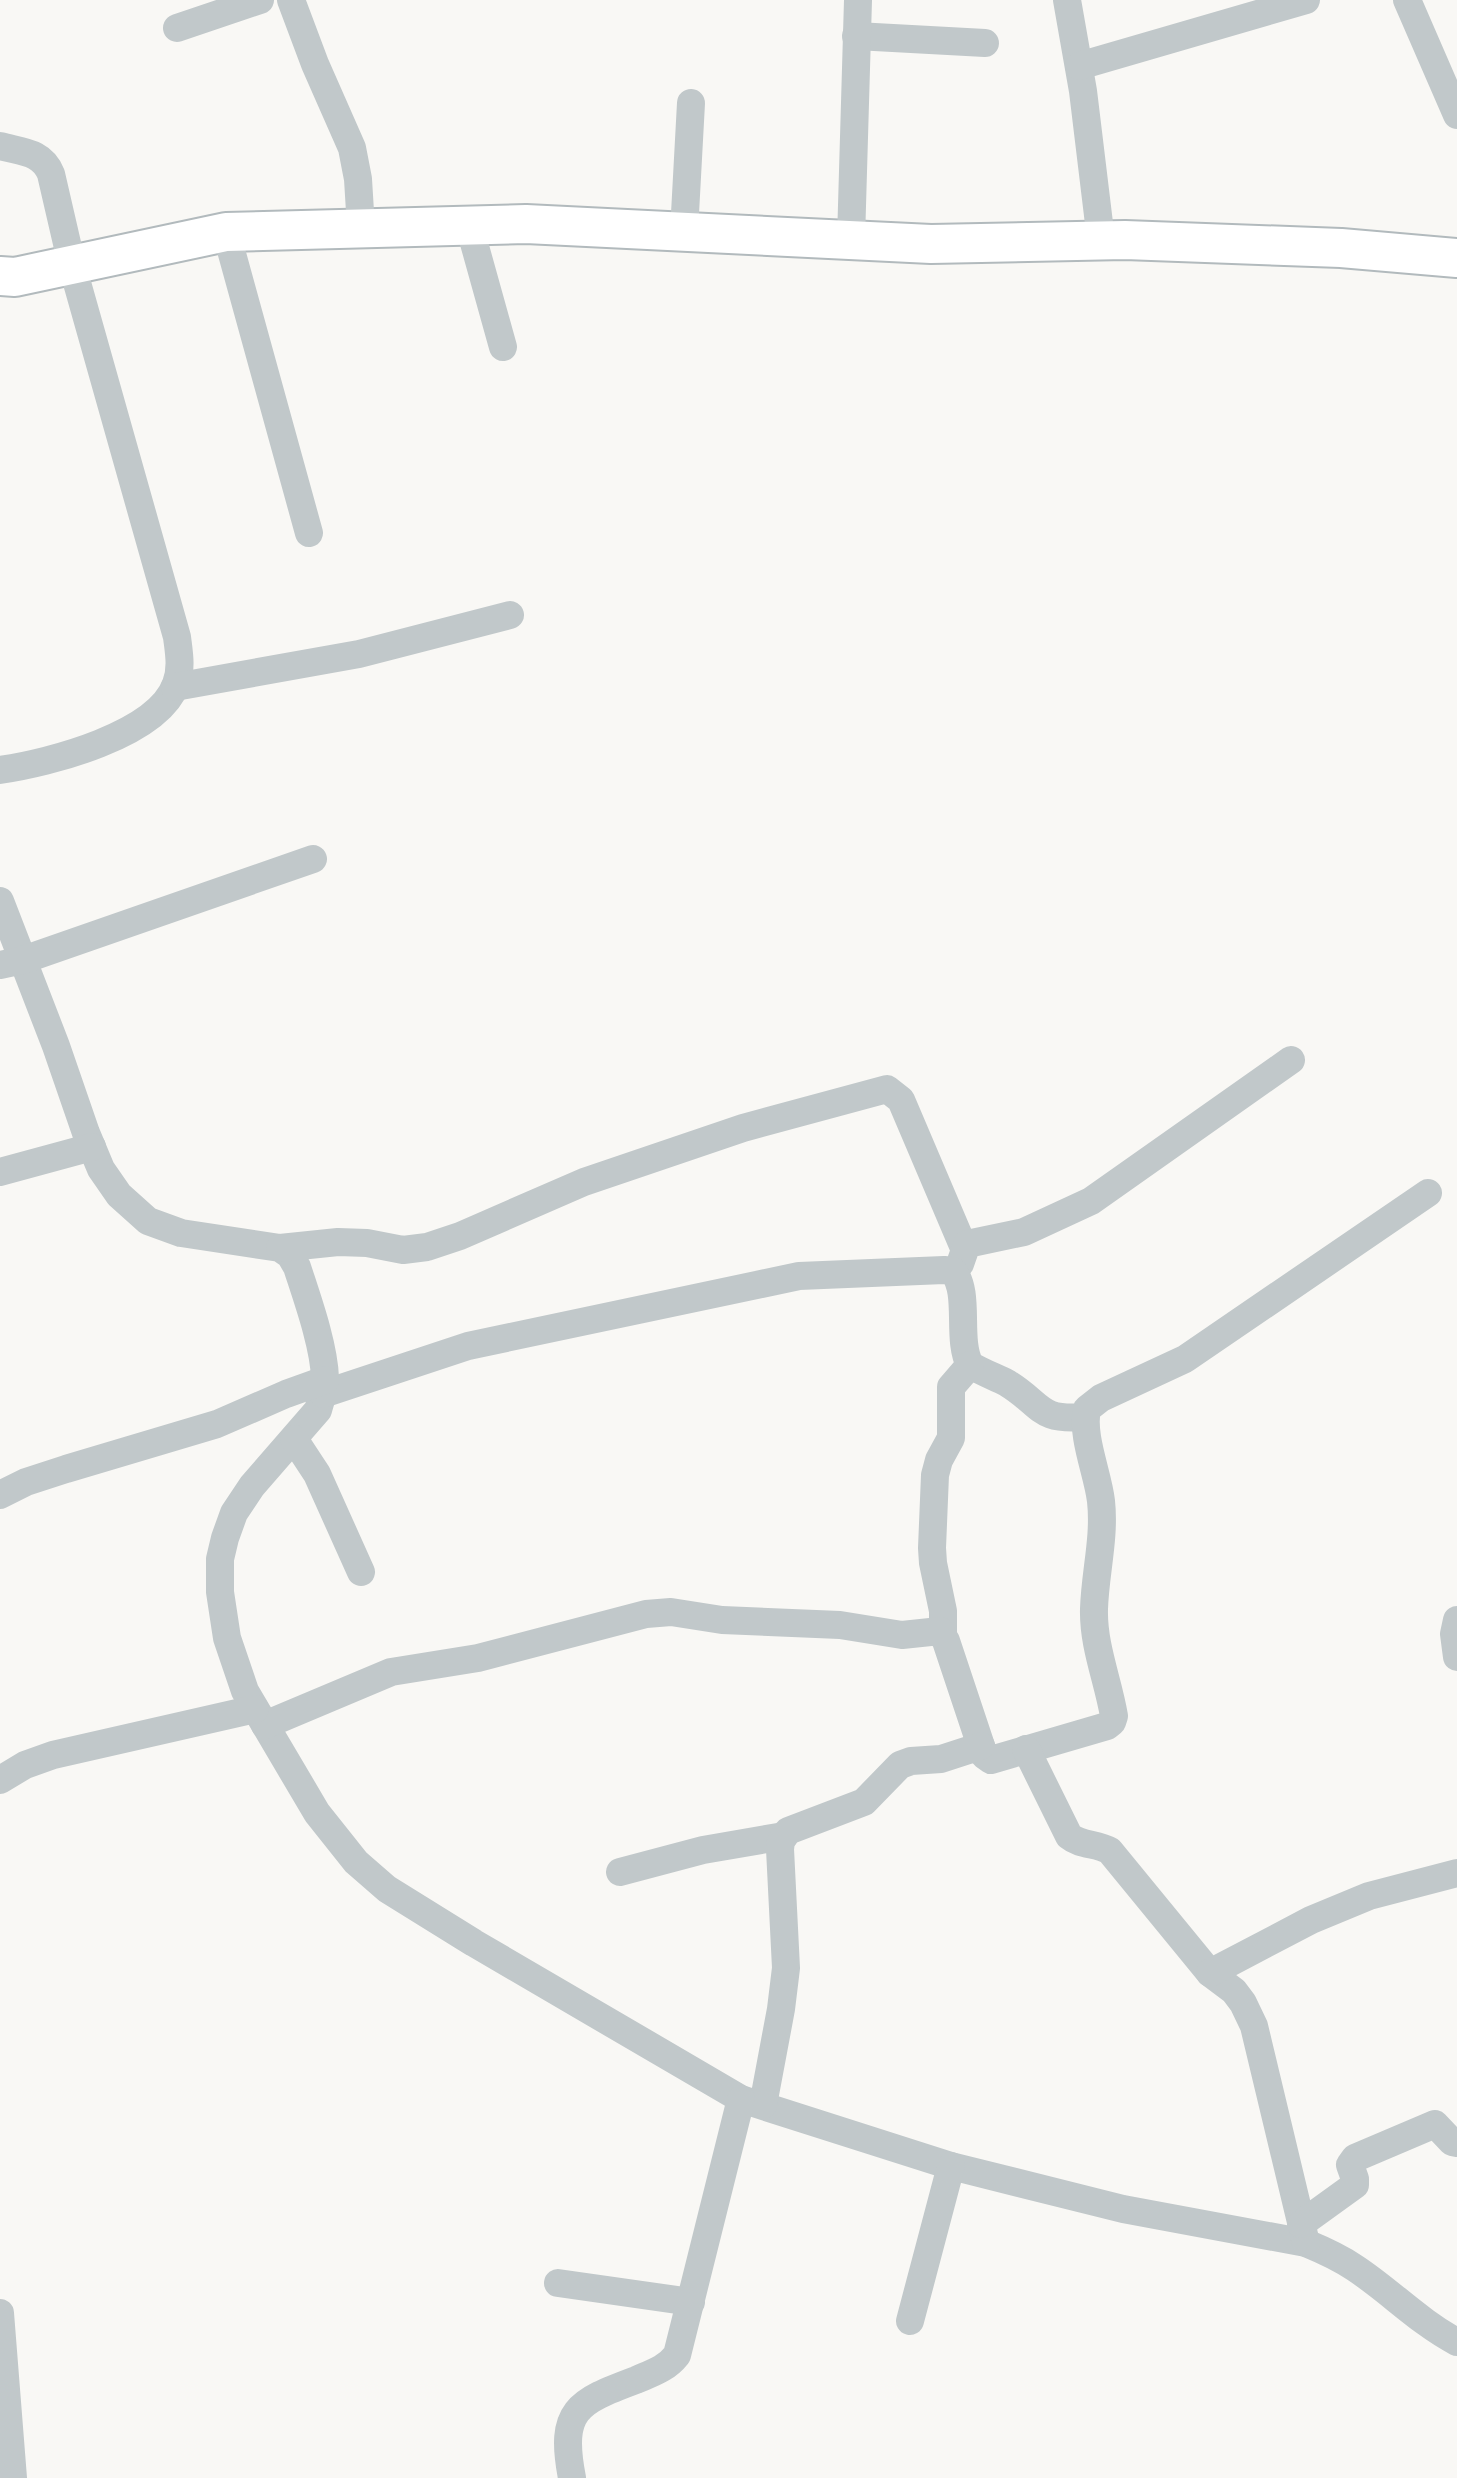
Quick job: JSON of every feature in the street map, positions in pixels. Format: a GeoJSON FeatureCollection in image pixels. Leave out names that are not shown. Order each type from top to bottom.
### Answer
{"type":"FeatureCollection","features":[{"type":"Feature","properties":{"kind":"main road"},"geometry":{"type":"LineString","coordinates":[[0,276],[15,277],[226,232],[526,224],[932,244],[1100,240],[1340,248],[1457,258]]}},
{"type":"Feature","properties":{"kind":"street"},"geometry":{"type":"LineString","coordinates":[[177,28],[260,0]]}},
{"type":"Feature","properties":{"kind":"street"},"geometry":{"type":"LineString","coordinates":[[292,0],[352,148],[361,228]]}},
{"type":"Feature","properties":{"kind":"street"},"geometry":{"type":"LineString","coordinates":[[851,240],[858,0]]}},
{"type":"Feature","properties":{"kind":"street"},"geometry":{"type":"LineString","coordinates":[[1067,0],[1080,66],[1100,240]]}},
{"type":"Feature","properties":{"kind":"street"},"geometry":{"type":"LineString","coordinates":[[1080,66],[1306,0]]}},
{"type":"Feature","properties":{"kind":"street"},"geometry":{"type":"LineString","coordinates":[[1407,0],[1457,114]]}},
{"type":"Feature","properties":{"kind":"street"},"geometry":{"type":"LineString","coordinates":[[856,36],[985,43]]}},
{"type":"Feature","properties":{"kind":"street"},"geometry":{"type":"LineString","coordinates":[[684,232],[691,103]]}},
{"type":"Feature","properties":{"kind":"street"},"geometry":{"type":"LineString","coordinates":[[0,146],[32,153],[47,164],[180,657],[175,686],[152,716],[117,735],[44,762],[0,770]]}},
{"type":"Feature","properties":{"kind":"street"},"geometry":{"type":"LineString","coordinates":[[469,225],[503,347]]}},
{"type":"Feature","properties":{"kind":"street"},"geometry":{"type":"LineString","coordinates":[[226,232],[308,533]]}},
{"type":"Feature","properties":{"kind":"street"},"geometry":{"type":"LineString","coordinates":[[175,686],[359,654],[510,615]]}},
{"type":"Feature","properties":{"kind":"street"},"geometry":{"type":"LineString","coordinates":[[12,962],[312,859]]}},
{"type":"Feature","properties":{"kind":"street"},"geometry":{"type":"LineString","coordinates":[[0,901],[12,962],[101,1169],[118,1195],[148,1221],[181,1232],[280,1248],[338,1242],[403,1250],[427,1247],[602,1176],[743,1128],[887,1089],[901,1100],[960,1262],[965,1350],[970,1365],[1011,1386],[1049,1416],[1086,1418]]}},
{"type":"Feature","properties":{"kind":"street"},"geometry":{"type":"LineString","coordinates":[[0,1495],[26,1482],[218,1424],[286,1394],[468,1346],[799,1276],[953,1271],[969,1243],[1034,1228],[1100,1196],[1291,1060]]}},
{"type":"Feature","properties":{"kind":"street"},"geometry":{"type":"LineString","coordinates":[[0,1172],[92,1148]]}},
{"type":"Feature","properties":{"kind":"street"},"geometry":{"type":"LineString","coordinates":[[970,1365],[952,1387],[951,1438],[934,1475],[932,1556],[943,1611],[942,1634],[981,1746],[991,1760],[1106,1726],[1114,1719],[1094,1611],[1102,1512],[1086,1418],[1092,1403],[1186,1358],[1428,1193]]}},
{"type":"Feature","properties":{"kind":"street"},"geometry":{"type":"LineString","coordinates":[[280,1248],[297,1267],[317,1339],[324,1387],[318,1410],[252,1486],[234,1513],[220,1558],[220,1592],[227,1638],[245,1691],[317,1813],[356,1862],[387,1890],[752,2102],[952,2166],[1123,2209],[1304,2233],[1457,2342]]}},
{"type":"Feature","properties":{"kind":"street"},"geometry":{"type":"LineString","coordinates":[[294,1439],[318,1474],[361,1572]]}},
{"type":"Feature","properties":{"kind":"street"},"geometry":{"type":"LineString","coordinates":[[0,1780],[53,1754],[260,1717],[391,1672],[478,1658],[646,1614],[672,1612],[722,1620],[840,1625],[902,1635],[936,1631],[942,1634]]}},
{"type":"Feature","properties":{"kind":"street"},"geometry":{"type":"LineString","coordinates":[[1457,1620],[1457,1658]]}},
{"type":"Feature","properties":{"kind":"street"},"geometry":{"type":"LineString","coordinates":[[620,1872],[703,1850],[784,1836],[796,1827],[864,1802],[906,1762],[942,1759],[981,1746]]}},
{"type":"Feature","properties":{"kind":"street"},"geometry":{"type":"LineString","coordinates":[[1026,1749],[1070,1836],[1110,1850],[1210,1972],[1243,2003],[1254,2026],[1304,2233]]}},
{"type":"Feature","properties":{"kind":"street"},"geometry":{"type":"LineString","coordinates":[[572,2478],[566,2450],[572,2418],[579,2408],[662,2370],[681,2343],[781,2009],[786,1968],[780,1849],[784,1836]]}},
{"type":"Feature","properties":{"kind":"street"},"geometry":{"type":"LineString","coordinates":[[1210,1972],[1311,1920],[1368,1896],[1457,1873]]}},
{"type":"Feature","properties":{"kind":"street"},"geometry":{"type":"LineString","coordinates":[[1304,2233],[1355,2185],[1350,2162],[1355,2158],[1432,2124],[1457,2143]]}},
{"type":"Feature","properties":{"kind":"street"},"geometry":{"type":"LineString","coordinates":[[910,2321],[952,2166]]}},
{"type":"Feature","properties":{"kind":"street"},"geometry":{"type":"LineString","coordinates":[[558,2283],[691,2302]]}},
{"type":"Feature","properties":{"kind":"street"},"geometry":{"type":"LineString","coordinates":[[0,2312],[13,2478]]}}]}
